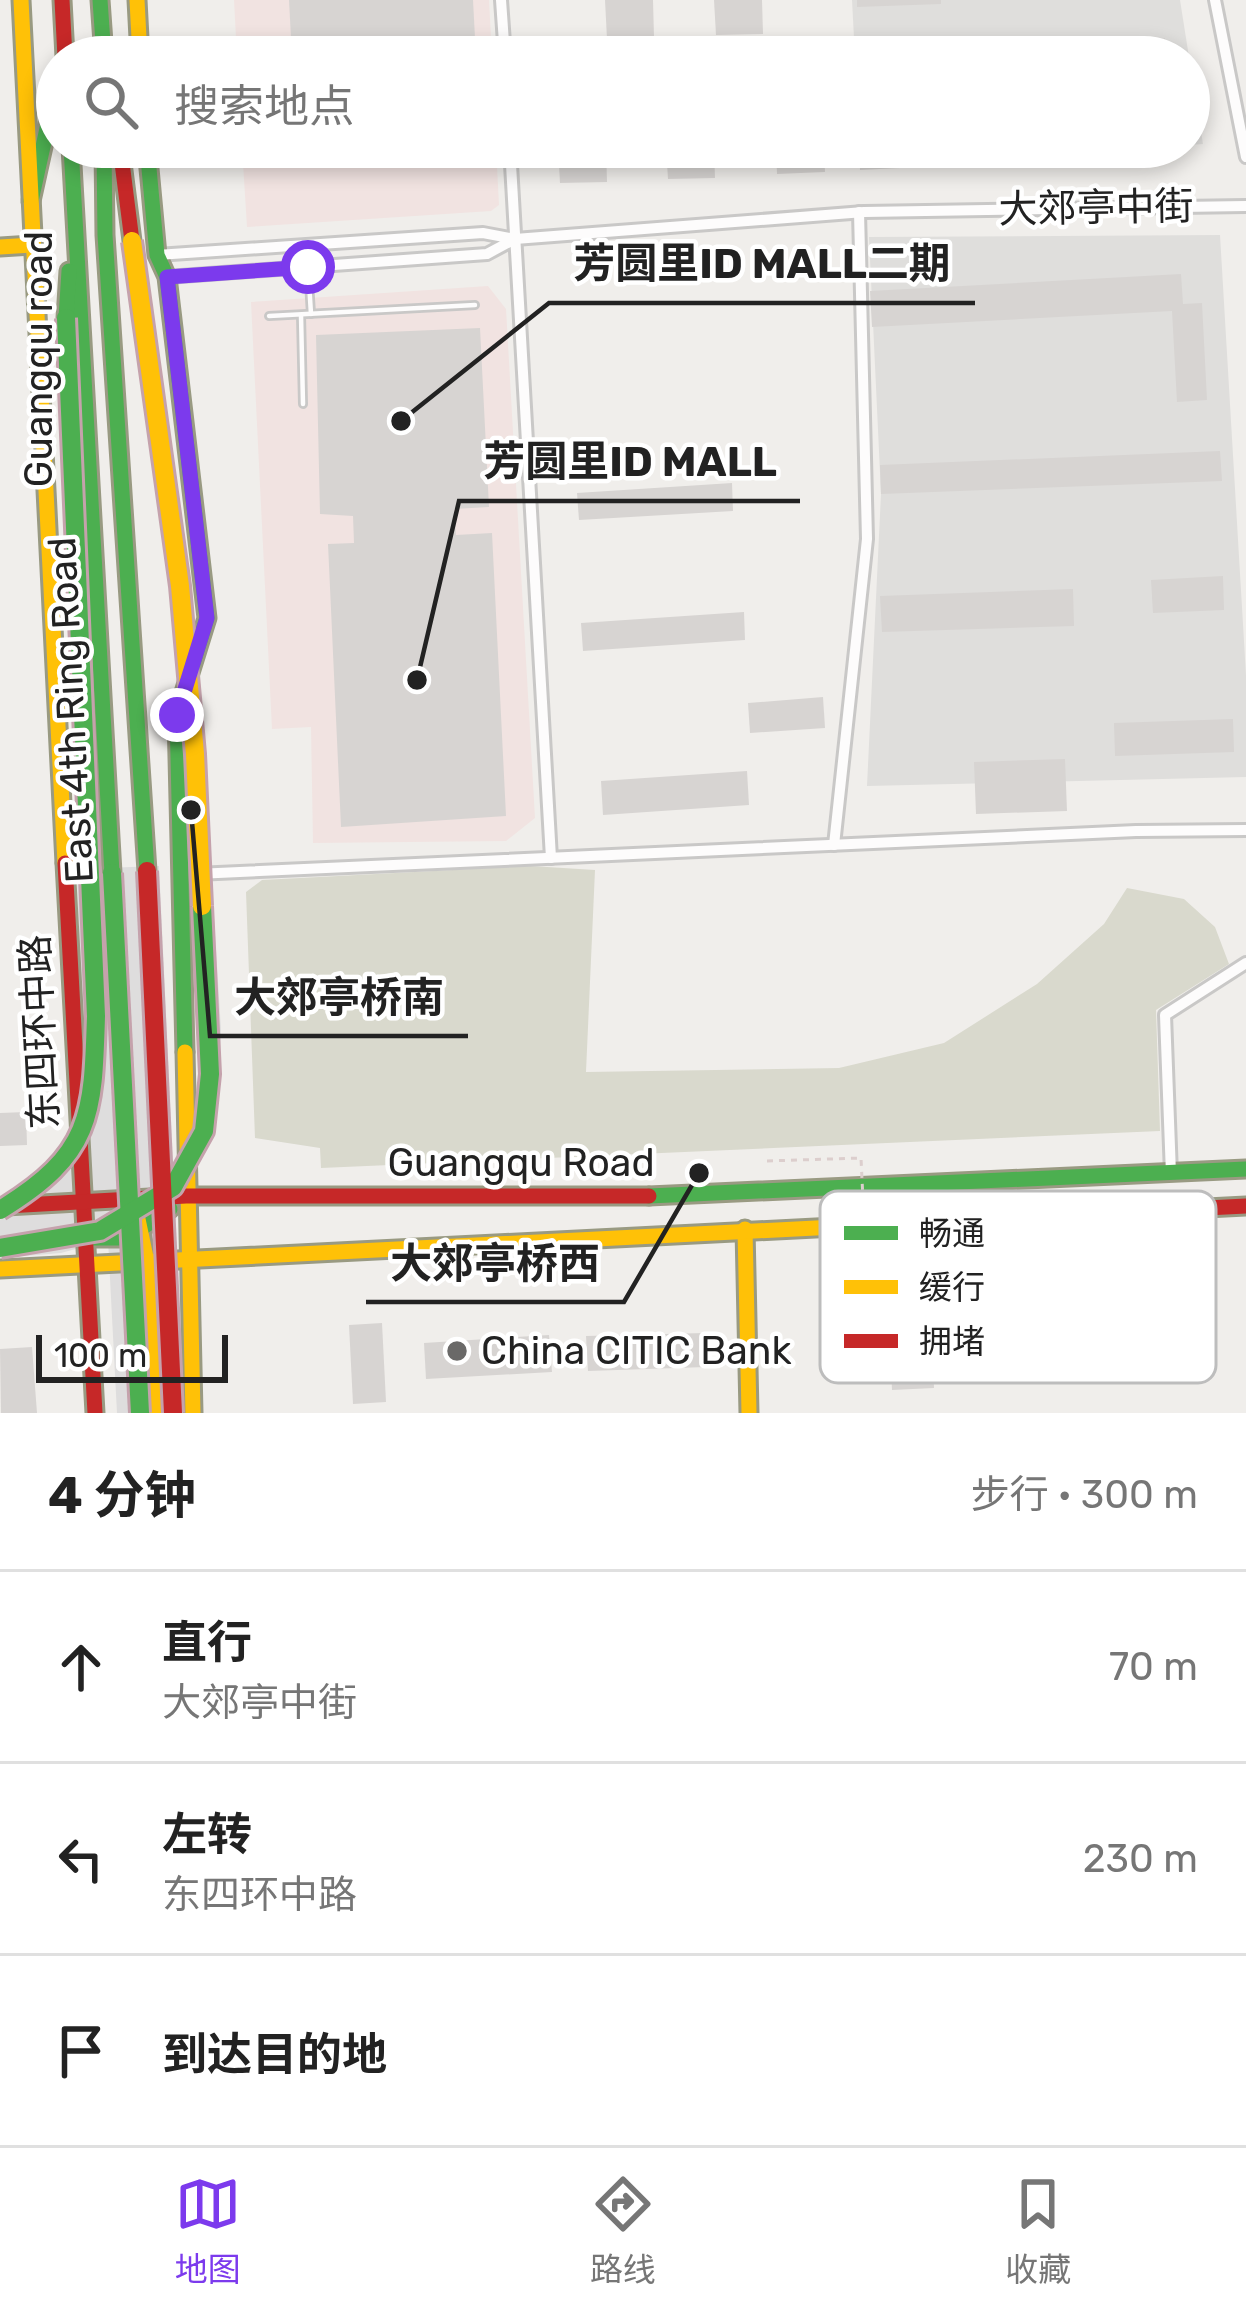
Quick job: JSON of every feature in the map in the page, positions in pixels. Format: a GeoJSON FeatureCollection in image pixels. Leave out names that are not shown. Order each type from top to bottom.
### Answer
{"type":"FeatureCollection","features":[{"type":"Feature","properties":{"kind":"main road","name":"东四环中路"},"geometry":{"type":"LineString","coordinates":[[21,0],[95,1413]]}},
{"type":"Feature","properties":{"kind":"main road"},"geometry":{"type":"LineString","coordinates":[[62,0],[63,36]]}},
{"type":"Feature","properties":{"kind":"main road"},"geometry":{"type":"LineString","coordinates":[[100,0],[103,36]]}},
{"type":"Feature","properties":{"kind":"main road"},"geometry":{"type":"LineString","coordinates":[[137,0],[139,36]]}},
{"type":"Feature","properties":{"kind":"main road"},"geometry":{"type":"LineString","coordinates":[[31,201],[38,168]]}},
{"type":"Feature","properties":{"kind":"main road","name":"East 4th Ring Road"},"geometry":{"type":"LineString","coordinates":[[72,168],[136,1413]]}},
{"type":"Feature","properties":{"kind":"main road","name":"East 4th Ring Road"},"geometry":{"type":"LineString","coordinates":[[104,168],[147,871],[172,1413]]}},
{"type":"Feature","properties":{"kind":"main road"},"geometry":{"type":"LineString","coordinates":[[0,1246],[100,1231],[173,1187],[204,1130],[210,1074],[195,754],[180,586],[123,168]]}},
{"type":"Feature","properties":{"kind":"main road"},"geometry":{"type":"LineString","coordinates":[[149,168],[157,255],[167,277],[207,618],[177,715],[193,1413]]}},
{"type":"Feature","properties":{"kind":"main road","name":"Guangqu road"},"geometry":{"type":"LineString","coordinates":[[0,1208],[34,1190],[63,1162],[92,1109],[96,1016],[66,318],[74,189]]}},
{"type":"Feature","properties":{"kind":"main road"},"geometry":{"type":"LineString","coordinates":[[0,247],[32,245]]}},
{"type":"Feature","properties":{"kind":"main road","name":"Guangqu Road"},"geometry":{"type":"LineString","coordinates":[[0,1208],[186,1196],[657,1196],[1246,1169]]}},
{"type":"Feature","properties":{"kind":"main road"},"geometry":{"type":"LineString","coordinates":[[0,1246],[134,1235],[186,1196]]}},
{"type":"Feature","properties":{"kind":"main road"},"geometry":{"type":"LineString","coordinates":[[133,1198],[134,1235],[124,1263],[130,1390],[136,1413]]}},
{"type":"Feature","properties":{"kind":"main road","name":"Guangqu Road"},"geometry":{"type":"LineString","coordinates":[[1216,1207],[1246,1206]]}},
{"type":"Feature","properties":{"kind":"main road","name":"Guangqu Road"},"geometry":{"type":"LineString","coordinates":[[0,1269],[820,1226]]}},
{"type":"Feature","properties":{"kind":"main road"},"geometry":{"type":"LineString","coordinates":[[745,1229],[749,1413]]}},
{"type":"Feature","properties":{"kind":"main road"},"geometry":{"type":"LineString","coordinates":[[134,1235],[147,1262],[157,1413]]}},
{"type":"Feature","properties":{"kind":"main road"},"geometry":{"type":"LineString","coordinates":[[130,1390],[154,1389]]}},
{"type":"Feature","properties":{"kind":"street"},"geometry":{"type":"LineString","coordinates":[[501,0],[504,36]]}},
{"type":"Feature","properties":{"kind":"street"},"geometry":{"type":"LineString","coordinates":[[1215,0],[1246,157]]}},
{"type":"Feature","properties":{"kind":"street"},"geometry":{"type":"LineString","coordinates":[[511,168],[550,858]]}},
{"type":"Feature","properties":{"kind":"street","name":"大郊亭中街"},"geometry":{"type":"LineString","coordinates":[[157,255],[483,233],[515,239],[859,212],[1246,206]]}},
{"type":"Feature","properties":{"kind":"street"},"geometry":{"type":"LineString","coordinates":[[834,845],[867,539],[859,212]]}},
{"type":"Feature","properties":{"kind":"street","name":"大郊亭中街"},"geometry":{"type":"LineString","coordinates":[[167,277],[487,254],[515,239]]}},
{"type":"Feature","properties":{"kind":"street"},"geometry":{"type":"LineString","coordinates":[[181,875],[1246,830]]}},
{"type":"Feature","properties":{"kind":"street"},"geometry":{"type":"LineString","coordinates":[[1171,1174],[1165,1015],[1246,962]]}},
{"type":"Feature","properties":{"kind":"lane"},"geometry":{"type":"LineString","coordinates":[[308,267],[311,314]]}},
{"type":"Feature","properties":{"kind":"lane"},"geometry":{"type":"LineString","coordinates":[[269,316],[475,305]]}},
{"type":"Feature","properties":{"kind":"lane"},"geometry":{"type":"LineString","coordinates":[[301,315],[303,404]]}},
{"type":"Feature","properties":{"kind":"path"},"geometry":{"type":"LineString","coordinates":[[767,1161],[861,1158],[863,1191]]}},
{"type":"Feature","properties":{"kind":"shaded area"},"geometry":{"type":"Polygon","coordinates":[[[234,0],[489,0],[491,36],[236,36],[234,0]]]}},
{"type":"Feature","properties":{"kind":"shaded area"},"geometry":{"type":"Polygon","coordinates":[[[852,0],[1180,0],[1186,36],[854,36],[852,0]]]}},
{"type":"Feature","properties":{"kind":"shaded area"},"geometry":{"type":"Polygon","coordinates":[[[243,168],[497,168],[499,205],[491,211],[247,227],[243,168]]]}},
{"type":"Feature","properties":{"kind":"shaded area"},"geometry":{"type":"Polygon","coordinates":[[[1220,235],[1246,675],[1246,777],[867,786],[881,494],[869,237],[1220,235]]]}},
{"type":"Feature","properties":{"kind":"shaded area"},"geometry":{"type":"Polygon","coordinates":[[[488,286],[506,309],[535,818],[506,841],[313,843],[311,727],[272,729],[251,302],[488,286]]]}},
{"type":"Feature","properties":{"kind":"shaded area"},"geometry":{"type":"Polygon","coordinates":[[[531,866],[595,870],[586,1072],[839,1068],[944,1043],[1037,984],[1104,924],[1127,888],[1184,899],[1215,927],[1229,964],[1156,1010],[1160,1131],[321,1168],[320,1148],[255,1138],[246,892],[262,880],[531,866]]]}},
{"type":"Feature","properties":{"kind":"pier"},"geometry":{"type":"Polygon","coordinates":[[[187,559],[221,1030],[218,1103],[215,1132],[176,1189],[184,1413],[117,1413],[108,1240],[61,1253],[0,1258],[0,1203],[44,1168],[68,1132],[82,1085],[77,869],[159,866],[173,1162],[198,1113],[204,1013],[173,560],[187,559]]]}},
{"type":"Feature","properties":{"kind":"building"},"geometry":{"type":"Polygon","coordinates":[[[289,0],[473,0],[475,36],[291,36],[289,0]]]}},
{"type":"Feature","properties":{"kind":"building"},"geometry":{"type":"Polygon","coordinates":[[[605,0],[653,0],[654,36],[607,36],[605,0]]]}},
{"type":"Feature","properties":{"kind":"building"},"geometry":{"type":"Polygon","coordinates":[[[714,0],[762,0],[763,34],[716,35],[714,0]]]}},
{"type":"Feature","properties":{"kind":"building"},"geometry":{"type":"Polygon","coordinates":[[[857,0],[941,0],[941,4],[857,7],[857,0]]]}},
{"type":"Feature","properties":{"kind":"building"},"geometry":{"type":"Polygon","coordinates":[[[559,168],[607,168],[607,182],[560,183],[559,168]]]}},
{"type":"Feature","properties":{"kind":"building"},"geometry":{"type":"Polygon","coordinates":[[[667,168],[715,168],[715,178],[668,179],[667,168]]]}},
{"type":"Feature","properties":{"kind":"building"},"geometry":{"type":"Polygon","coordinates":[[[777,168],[825,168],[825,172],[777,174],[777,168]]]}},
{"type":"Feature","properties":{"kind":"building"},"geometry":{"type":"Polygon","coordinates":[[[1181,274],[1183,304],[1202,303],[1207,400],[1177,402],[1172,311],[872,327],[870,291],[1181,274]]]}},
{"type":"Feature","properties":{"kind":"building"},"geometry":{"type":"Polygon","coordinates":[[[480,328],[489,507],[454,509],[456,535],[492,533],[506,816],[341,827],[328,544],[354,543],[353,516],[320,514],[316,335],[480,328]]]}},
{"type":"Feature","properties":{"kind":"building"},"geometry":{"type":"Polygon","coordinates":[[[1220,451],[1222,481],[881,494],[880,465],[1220,451]]]}},
{"type":"Feature","properties":{"kind":"building"},"geometry":{"type":"Polygon","coordinates":[[[732,483],[733,511],[579,520],[577,493],[732,483]]]}},
{"type":"Feature","properties":{"kind":"building"},"geometry":{"type":"Polygon","coordinates":[[[1223,576],[1224,610],[1153,613],[1151,580],[1223,576]]]}},
{"type":"Feature","properties":{"kind":"building"},"geometry":{"type":"Polygon","coordinates":[[[1073,589],[1074,626],[882,632],[880,596],[1073,589]]]}},
{"type":"Feature","properties":{"kind":"building"},"geometry":{"type":"Polygon","coordinates":[[[744,612],[745,640],[583,651],[581,623],[744,612]]]}},
{"type":"Feature","properties":{"kind":"building"},"geometry":{"type":"Polygon","coordinates":[[[823,697],[825,728],[750,733],[748,703],[823,697]]]}},
{"type":"Feature","properties":{"kind":"building"},"geometry":{"type":"Polygon","coordinates":[[[1233,719],[1234,752],[1115,756],[1114,723],[1233,719]]]}},
{"type":"Feature","properties":{"kind":"building"},"geometry":{"type":"Polygon","coordinates":[[[1065,759],[1067,811],[976,814],[974,762],[1065,759]]]}},
{"type":"Feature","properties":{"kind":"building"},"geometry":{"type":"Polygon","coordinates":[[[747,771],[749,805],[603,815],[601,781],[747,771]]]}},
{"type":"Feature","properties":{"kind":"building"},"geometry":{"type":"Polygon","coordinates":[[[26,1112],[27,1145],[0,1146],[0,1113],[26,1112]]]}},
{"type":"Feature","properties":{"kind":"building"},"geometry":{"type":"Polygon","coordinates":[[[382,1323],[386,1402],[353,1404],[349,1325],[382,1323]]]}},
{"type":"Feature","properties":{"kind":"building"},"geometry":{"type":"Polygon","coordinates":[[[705,1333],[706,1367],[588,1371],[586,1336],[705,1333]]]}},
{"type":"Feature","properties":{"kind":"building"},"geometry":{"type":"Polygon","coordinates":[[[549,1335],[552,1372],[426,1379],[424,1343],[549,1335]]]}},
{"type":"Feature","properties":{"kind":"building"},"geometry":{"type":"Polygon","coordinates":[[[32,1347],[37,1413],[1,1413],[0,1349],[32,1347]]]}},
{"type":"Feature","properties":{"kind":"building"},"geometry":{"type":"Polygon","coordinates":[[[892,1383],[934,1383],[934,1388],[892,1390],[892,1383]]]}},
{"type":"Feature","properties":{"kind":"traffic: fast"},"geometry":{"type":"LineString","coordinates":[[100,0],[103,36]]}},
{"type":"Feature","properties":{"kind":"traffic: fast"},"geometry":{"type":"LineString","coordinates":[[31,201],[38,168]]}},
{"type":"Feature","properties":{"kind":"traffic: fast"},"geometry":{"type":"LineString","coordinates":[[72,168],[112,873]]}},
{"type":"Feature","properties":{"kind":"traffic: fast"},"geometry":{"type":"LineString","coordinates":[[104,168],[147,871]]}},
{"type":"Feature","properties":{"kind":"traffic: fast"},"geometry":{"type":"LineString","coordinates":[[149,168],[157,255],[167,277],[207,618],[177,715],[185,1052]]}},
{"type":"Feature","properties":{"kind":"traffic: fast"},"geometry":{"type":"LineString","coordinates":[[66,318],[69,271]]}},
{"type":"Feature","properties":{"kind":"traffic: fast"},"geometry":{"type":"LineString","coordinates":[[0,1210],[30,1190],[70,1150],[89,1107],[93,1081],[96,1016],[66,318]]}},
{"type":"Feature","properties":{"kind":"traffic: fast"},"geometry":{"type":"LineString","coordinates":[[112,873],[140,1413]]}},
{"type":"Feature","properties":{"kind":"traffic: fast"},"geometry":{"type":"LineString","coordinates":[[0,1248],[100,1231],[173,1187],[204,1131],[210,1074],[202,906]]}},
{"type":"Feature","properties":{"kind":"traffic: fast"},"geometry":{"type":"LineString","coordinates":[[649,1196],[1246,1169]]}},
{"type":"Feature","properties":{"kind":"traffic: fast"},"geometry":{"type":"LineString","coordinates":[[85,1238],[127,1238],[170,1209]]}},
{"type":"Feature","properties":{"kind":"traffic: slow"},"geometry":{"type":"LineString","coordinates":[[21,0],[65,863]]}},
{"type":"Feature","properties":{"kind":"traffic: slow"},"geometry":{"type":"LineString","coordinates":[[137,0],[139,36]]}},
{"type":"Feature","properties":{"kind":"traffic: slow"},"geometry":{"type":"LineString","coordinates":[[132,241],[180,586],[202,906]]}},
{"type":"Feature","properties":{"kind":"traffic: slow"},"geometry":{"type":"LineString","coordinates":[[0,247],[32,245]]}},
{"type":"Feature","properties":{"kind":"traffic: slow"},"geometry":{"type":"LineString","coordinates":[[185,1052],[193,1413]]}},
{"type":"Feature","properties":{"kind":"traffic: slow"},"geometry":{"type":"LineString","coordinates":[[138,1219],[147,1262],[157,1413]]}},
{"type":"Feature","properties":{"kind":"traffic: slow"},"geometry":{"type":"LineString","coordinates":[[0,1269],[820,1228]]}},
{"type":"Feature","properties":{"kind":"traffic: slow"},"geometry":{"type":"LineString","coordinates":[[745,1229],[749,1413]]}},
{"type":"Feature","properties":{"kind":"traffic: jam"},"geometry":{"type":"LineString","coordinates":[[62,0],[64,36]]}},
{"type":"Feature","properties":{"kind":"traffic: jam"},"geometry":{"type":"LineString","coordinates":[[123,168],[132,241]]}},
{"type":"Feature","properties":{"kind":"traffic: jam"},"geometry":{"type":"LineString","coordinates":[[65,863],[95,1413]]}},
{"type":"Feature","properties":{"kind":"traffic: jam"},"geometry":{"type":"LineString","coordinates":[[147,871],[173,1413]]}},
{"type":"Feature","properties":{"kind":"traffic: jam"},"geometry":{"type":"LineString","coordinates":[[6,1206],[186,1196],[649,1196]]}},
{"type":"Feature","properties":{"kind":"traffic: jam"},"geometry":{"type":"LineString","coordinates":[[1216,1208],[1246,1206]]}},
{"type":"Feature","properties":{"kind":"place","name":"芳圆里ID MALL二期"},"geometry":{"type":"Point","coordinates":[401,421]}},
{"type":"Feature","properties":{"kind":"place","name":"芳圆里ID MALL"},"geometry":{"type":"Point","coordinates":[417,680]}},
{"type":"Feature","properties":{"kind":"place","name":"大郊亭桥南"},"geometry":{"type":"Point","coordinates":[191,810]}},
{"type":"Feature","properties":{"kind":"place","name":"大郊亭桥西"},"geometry":{"type":"Point","coordinates":[699,1173]}},
{"type":"Feature","properties":{"kind":"place","name":"China CITIC Bank"},"geometry":{"type":"Point","coordinates":[457,1351]}},
{"type":"Feature","properties":{"kind":"route"},"geometry":{"type":"LineString","coordinates":[[177,715],[207,618],[167,277],[308,267]]}}]}
